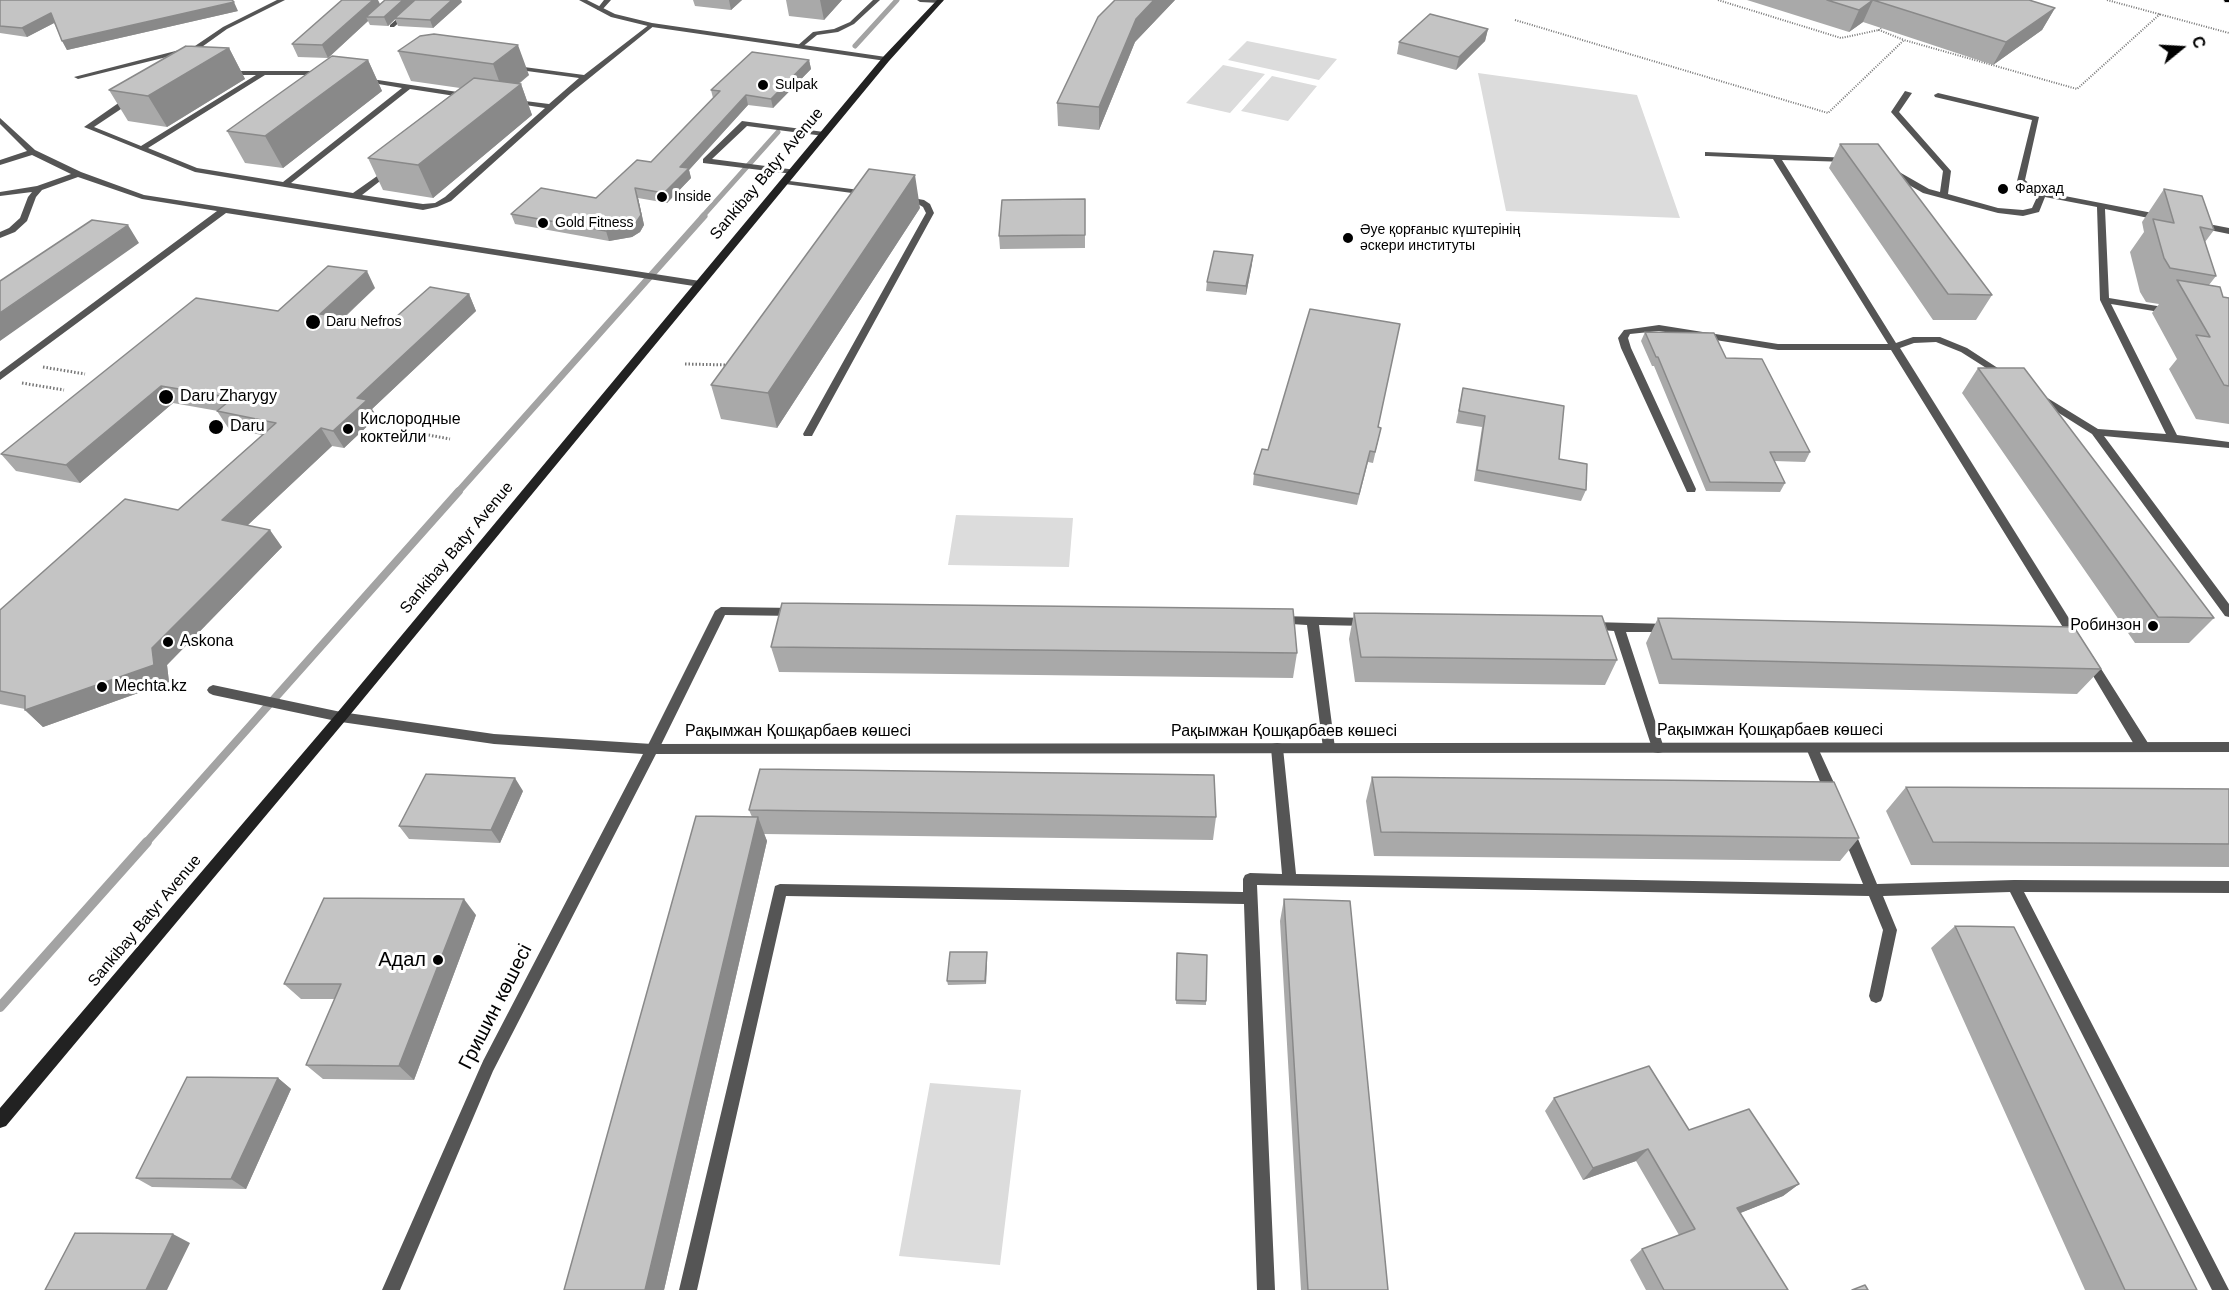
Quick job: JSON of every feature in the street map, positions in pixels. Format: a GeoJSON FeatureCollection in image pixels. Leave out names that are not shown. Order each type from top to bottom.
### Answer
{"type":"FeatureCollection","features":[{"type":"Feature","properties":{"kind":"main road","name":"Sankibay Batyr Avenue"},"geometry":{"type":"LineString","coordinates":[[0,1120],[341,717],[886,59],[941,1]]}},
{"type":"Feature","properties":{"kind":"street"},"geometry":{"type":"LineString","coordinates":[[78,77],[197,48],[225,28],[282,0]]}},
{"type":"Feature","properties":{"kind":"street"},"geometry":{"type":"LineString","coordinates":[[392,26],[422,0]]}},
{"type":"Feature","properties":{"kind":"street"},"geometry":{"type":"LineString","coordinates":[[582,0],[613,16],[652,26],[886,59]]}},
{"type":"Feature","properties":{"kind":"street"},"geometry":{"type":"LineString","coordinates":[[600,9],[608,0]]}},
{"type":"Feature","properties":{"kind":"street"},"geometry":{"type":"LineString","coordinates":[[799,47],[815,33],[836,31],[852,23],[877,0]]}},
{"type":"Feature","properties":{"kind":"street"},"geometry":{"type":"LineString","coordinates":[[920,0],[941,1]]}},
{"type":"Feature","properties":{"kind":"street"},"geometry":{"type":"LineString","coordinates":[[144,90],[88,127],[195,170],[423,207],[448,199],[550,106],[652,26]]}},
{"type":"Feature","properties":{"kind":"street"},"geometry":{"type":"LineString","coordinates":[[498,65],[585,77]]}},
{"type":"Feature","properties":{"kind":"street"},"geometry":{"type":"LineString","coordinates":[[217,73],[334,75]]}},
{"type":"Feature","properties":{"kind":"street"},"geometry":{"type":"LineString","coordinates":[[143,148],[262,74]]}},
{"type":"Feature","properties":{"kind":"street"},"geometry":{"type":"LineString","coordinates":[[357,78],[481,97],[472,104]]}},
{"type":"Feature","properties":{"kind":"street"},"geometry":{"type":"LineString","coordinates":[[392,84],[402,78]]}},
{"type":"Feature","properties":{"kind":"street"},"geometry":{"type":"LineString","coordinates":[[285,184],[408,87]]}},
{"type":"Feature","properties":{"kind":"street"},"geometry":{"type":"LineString","coordinates":[[1908,93],[1896,112],[1947,171],[1944,196]]}},
{"type":"Feature","properties":{"kind":"street"},"geometry":{"type":"LineString","coordinates":[[1938,95],[2036,119],[2021,181],[2042,194],[2169,219]]}},
{"type":"Feature","properties":{"kind":"street"},"geometry":{"type":"LineString","coordinates":[[500,100],[550,106]]}},
{"type":"Feature","properties":{"kind":"street"},"geometry":{"type":"LineString","coordinates":[[0,120],[32,152],[78,174],[142,197],[700,284]]}},
{"type":"Feature","properties":{"kind":"street"},"geometry":{"type":"LineString","coordinates":[[793,172],[706,161],[745,123],[824,134]]}},
{"type":"Feature","properties":{"kind":"street"},"geometry":{"type":"LineString","coordinates":[[0,163],[32,152]]}},
{"type":"Feature","properties":{"kind":"street"},"geometry":{"type":"LineString","coordinates":[[1708,154],[1855,161]]}},
{"type":"Feature","properties":{"kind":"street"},"geometry":{"type":"LineString","coordinates":[[1776,157],[2144,747]]}},
{"type":"Feature","properties":{"kind":"street"},"geometry":{"type":"LineString","coordinates":[[356,195],[401,160]]}},
{"type":"Feature","properties":{"kind":"street"},"geometry":{"type":"LineString","coordinates":[[1878,166],[1926,191],[1998,210],[2023,213],[2036,210],[2042,194]]}},
{"type":"Feature","properties":{"kind":"street"},"geometry":{"type":"LineString","coordinates":[[0,194],[39,188],[78,174]]}},
{"type":"Feature","properties":{"kind":"street"},"geometry":{"type":"LineString","coordinates":[[785,182],[882,195]]}},
{"type":"Feature","properties":{"kind":"street"},"geometry":{"type":"LineString","coordinates":[[0,235],[12,230],[24,219],[32,197],[39,188]]}},
{"type":"Feature","properties":{"kind":"street"},"geometry":{"type":"LineString","coordinates":[[808,434],[930,213],[927,206],[921,202],[892,196]]}},
{"type":"Feature","properties":{"kind":"street"},"geometry":{"type":"LineString","coordinates":[[2102,206],[2105,300],[2173,438]]}},
{"type":"Feature","properties":{"kind":"street"},"geometry":{"type":"LineString","coordinates":[[0,377],[224,210]]}},
{"type":"Feature","properties":{"kind":"street"},"geometry":{"type":"LineString","coordinates":[[2191,224],[2229,231]]}},
{"type":"Feature","properties":{"kind":"street"},"geometry":{"type":"LineString","coordinates":[[2105,300],[2184,313]]}},
{"type":"Feature","properties":{"kind":"street"},"geometry":{"type":"LineString","coordinates":[[1691,489],[1626,348],[1623,338],[1628,332],[1659,328],[1778,347],[1893,346],[1913,340],[1937,339],[1964,350],[2015,382]]}},
{"type":"Feature","properties":{"kind":"street"},"geometry":{"type":"LineString","coordinates":[[2025,388],[2096,432],[2229,613]]}},
{"type":"Feature","properties":{"kind":"street"},"geometry":{"type":"LineString","coordinates":[[2096,432],[2229,445]]}},
{"type":"Feature","properties":{"kind":"street","name":"Гришин көшесі"},"geometry":{"type":"LineString","coordinates":[[391,1290],[488,1066],[721,611],[804,612]]}},
{"type":"Feature","properties":{"kind":"street"},"geometry":{"type":"LineString","coordinates":[[1264,620],[1383,622]]}},
{"type":"Feature","properties":{"kind":"street"},"geometry":{"type":"LineString","coordinates":[[1312,621],[1329,748]]}},
{"type":"Feature","properties":{"kind":"street"},"geometry":{"type":"LineString","coordinates":[[1584,626],[1679,628]]}},
{"type":"Feature","properties":{"kind":"street"},"geometry":{"type":"LineString","coordinates":[[1619,627],[1658,748]]}},
{"type":"Feature","properties":{"kind":"street","name":"Рақымжан Қошқарбаев көшесі"},"geometry":{"type":"LineString","coordinates":[[213,690],[341,717],[494,739],[652,749],[2229,747]]}},
{"type":"Feature","properties":{"kind":"street"},"geometry":{"type":"LineString","coordinates":[[1277,748],[1290,880]]}},
{"type":"Feature","properties":{"kind":"street"},"geometry":{"type":"LineString","coordinates":[[1812,748],[1890,930],[1876,996]]}},
{"type":"Feature","properties":{"kind":"street"},"geometry":{"type":"LineString","coordinates":[[1266,1290],[1250,879],[1873,890],[2014,886],[2229,887]]}},
{"type":"Feature","properties":{"kind":"street"},"geometry":{"type":"LineString","coordinates":[[2014,886],[2221,1290]]}},
{"type":"Feature","properties":{"kind":"street"},"geometry":{"type":"LineString","coordinates":[[688,1290],[780,890],[1251,898]]}},
{"type":"Feature","properties":{"kind":"path"},"geometry":{"type":"LineString","coordinates":[[1718,0],[1841,38],[1879,30],[1888,22]]}},
{"type":"Feature","properties":{"kind":"path"},"geometry":{"type":"LineString","coordinates":[[2107,0],[2229,33]]}},
{"type":"Feature","properties":{"kind":"path"},"geometry":{"type":"LineString","coordinates":[[1879,30],[1904,40],[2077,89],[2160,14]]}},
{"type":"Feature","properties":{"kind":"path"},"geometry":{"type":"LineString","coordinates":[[1515,20],[1828,114],[1904,40]]}},
{"type":"Feature","properties":{"kind":"path"},"geometry":{"type":"LineString","coordinates":[[685,364],[728,365],[735,360]]}},
{"type":"Feature","properties":{"kind":"path"},"geometry":{"type":"LineString","coordinates":[[43,367],[85,374]]}},
{"type":"Feature","properties":{"kind":"path"},"geometry":{"type":"LineString","coordinates":[[22,383],[64,390]]}},
{"type":"Feature","properties":{"kind":"path"},"geometry":{"type":"LineString","coordinates":[[402,430],[450,440]]}},
{"type":"Feature","properties":{"kind":"shaded area"},"geometry":{"type":"Polygon","coordinates":[[[1247,41],[1337,59],[1319,80],[1228,60],[1247,41]]]}},
{"type":"Feature","properties":{"kind":"shaded area"},"geometry":{"type":"Polygon","coordinates":[[[1223,65],[1265,74],[1230,113],[1186,103],[1223,65]]]}},
{"type":"Feature","properties":{"kind":"shaded area"},"geometry":{"type":"Polygon","coordinates":[[[1478,73],[1637,95],[1680,218],[1506,211],[1478,73]]]}},
{"type":"Feature","properties":{"kind":"shaded area"},"geometry":{"type":"Polygon","coordinates":[[[1272,76],[1317,86],[1288,121],[1241,111],[1272,76]]]}},
{"type":"Feature","properties":{"kind":"shaded area"},"geometry":{"type":"Polygon","coordinates":[[[956,515],[1073,518],[1069,567],[948,565],[956,515]]]}},
{"type":"Feature","properties":{"kind":"shaded area"},"geometry":{"type":"Polygon","coordinates":[[[930,1083],[1021,1090],[1000,1265],[899,1256],[930,1083]]]}},
{"type":"Feature","properties":{"kind":"building"},"geometry":{"type":"Polygon","coordinates":[[[0,0],[232,0],[234,2],[62,41],[51,13],[22,28],[0,26],[0,0]]]}},
{"type":"Feature","properties":{"kind":"building"},"geometry":{"type":"Polygon","coordinates":[[[342,0],[373,0],[322,45],[292,44],[342,0]]]}},
{"type":"Feature","properties":{"kind":"building"},"geometry":{"type":"Polygon","coordinates":[[[385,0],[403,0],[384,17],[366,17],[385,0]]]}},
{"type":"Feature","properties":{"kind":"building"},"geometry":{"type":"Polygon","coordinates":[[[415,0],[452,0],[430,20],[395,18],[415,0]]]}},
{"type":"Feature","properties":{"kind":"building"},"geometry":{"type":"Polygon","coordinates":[[[1115,0],[1154,0],[1136,19],[1099,107],[1057,103],[1098,17],[1115,0]]]}},
{"type":"Feature","properties":{"kind":"building"},"geometry":{"type":"Polygon","coordinates":[[[1827,0],[1873,0],[1859,10],[1827,0]]]}},
{"type":"Feature","properties":{"kind":"building"},"geometry":{"type":"Polygon","coordinates":[[[1873,0],[2029,0],[2055,8],[2006,42],[1873,0]]]}},
{"type":"Feature","properties":{"kind":"building"},"geometry":{"type":"Polygon","coordinates":[[[1430,14],[1488,29],[1459,57],[1399,42],[1430,14]]]}},
{"type":"Feature","properties":{"kind":"building"},"geometry":{"type":"Polygon","coordinates":[[[434,34],[518,45],[493,64],[398,51],[420,36],[434,34]]]}},
{"type":"Feature","properties":{"kind":"building"},"geometry":{"type":"Polygon","coordinates":[[[186,46],[229,48],[148,96],[109,90],[186,46]]]}},
{"type":"Feature","properties":{"kind":"building"},"geometry":{"type":"Polygon","coordinates":[[[752,52],[809,60],[771,99],[746,95],[680,167],[689,168],[664,193],[635,188],[641,215],[629,227],[606,231],[511,214],[541,188],[596,198],[637,160],[651,162],[720,91],[711,90],[752,52]]]}},
{"type":"Feature","properties":{"kind":"building"},"geometry":{"type":"Polygon","coordinates":[[[332,56],[368,60],[265,136],[227,131],[332,56]]]}},
{"type":"Feature","properties":{"kind":"building"},"geometry":{"type":"Polygon","coordinates":[[[474,78],[521,84],[418,165],[368,158],[474,78]]]}},
{"type":"Feature","properties":{"kind":"building"},"geometry":{"type":"Polygon","coordinates":[[[1840,144],[1878,144],[1992,295],[1948,294],[1840,144]]]}},
{"type":"Feature","properties":{"kind":"building"},"geometry":{"type":"Polygon","coordinates":[[[869,169],[915,175],[768,393],[711,385],[869,169]]]}},
{"type":"Feature","properties":{"kind":"building"},"geometry":{"type":"Polygon","coordinates":[[[2164,189],[2202,196],[2214,230],[2200,227],[2216,276],[2170,268],[2164,258],[2153,219],[2174,223],[2164,189]]]}},
{"type":"Feature","properties":{"kind":"building"},"geometry":{"type":"Polygon","coordinates":[[[1085,199],[1085,235],[999,236],[1002,200],[1085,199]]]}},
{"type":"Feature","properties":{"kind":"building"},"geometry":{"type":"Polygon","coordinates":[[[92,220],[128,225],[0,313],[0,281],[92,220]]]}},
{"type":"Feature","properties":{"kind":"building"},"geometry":{"type":"Polygon","coordinates":[[[1214,251],[1253,255],[1246,286],[1207,282],[1214,251]]]}},
{"type":"Feature","properties":{"kind":"building"},"geometry":{"type":"Polygon","coordinates":[[[328,266],[367,271],[320,314],[388,324],[430,287],[469,294],[357,398],[367,400],[333,431],[321,428],[222,520],[270,530],[152,648],[154,665],[25,710],[25,696],[0,691],[0,610],[125,499],[178,510],[276,423],[217,411],[233,398],[161,386],[66,465],[1,454],[196,298],[278,311],[328,266]]]}},
{"type":"Feature","properties":{"kind":"building"},"geometry":{"type":"Polygon","coordinates":[[[2177,280],[2220,287],[2223,297],[2229,298],[2229,386],[2224,385],[2196,335],[2210,337],[2177,280]]]}},
{"type":"Feature","properties":{"kind":"building"},"geometry":{"type":"Polygon","coordinates":[[[1310,309],[1400,324],[1378,427],[1381,428],[1375,452],[1370,451],[1359,494],[1254,474],[1262,449],[1268,450],[1310,309]]]}},
{"type":"Feature","properties":{"kind":"building"},"geometry":{"type":"Polygon","coordinates":[[[1645,332],[1714,333],[1726,358],[1762,359],[1810,452],[1770,452],[1785,483],[1710,482],[1658,357],[1645,332]]]}},
{"type":"Feature","properties":{"kind":"building"},"geometry":{"type":"Polygon","coordinates":[[[1978,368],[2024,368],[2214,618],[2158,617],[1978,368]]]}},
{"type":"Feature","properties":{"kind":"building"},"geometry":{"type":"Polygon","coordinates":[[[1463,388],[1564,406],[1559,459],[1587,464],[1586,490],[1477,470],[1485,416],[1459,411],[1463,388]]]}},
{"type":"Feature","properties":{"kind":"building"},"geometry":{"type":"Polygon","coordinates":[[[782,603],[1293,609],[1297,653],[771,647],[782,603]]]}},
{"type":"Feature","properties":{"kind":"building"},"geometry":{"type":"Polygon","coordinates":[[[1354,613],[1602,616],[1617,660],[1361,657],[1354,613]]]}},
{"type":"Feature","properties":{"kind":"building"},"geometry":{"type":"Polygon","coordinates":[[[1658,618],[2074,627],[2101,669],[1672,659],[1658,618]]]}},
{"type":"Feature","properties":{"kind":"building"},"geometry":{"type":"Polygon","coordinates":[[[760,769],[1214,775],[1216,817],[749,810],[760,769]]]}},
{"type":"Feature","properties":{"kind":"building"},"geometry":{"type":"Polygon","coordinates":[[[426,774],[515,778],[491,830],[399,826],[426,774]]]}},
{"type":"Feature","properties":{"kind":"building"},"geometry":{"type":"Polygon","coordinates":[[[1372,777],[1834,782],[1859,838],[1381,832],[1372,777]]]}},
{"type":"Feature","properties":{"kind":"building"},"geometry":{"type":"Polygon","coordinates":[[[1906,787],[2229,789],[2229,844],[1933,842],[1906,787]]]}},
{"type":"Feature","properties":{"kind":"building"},"geometry":{"type":"Polygon","coordinates":[[[696,816],[758,817],[645,1290],[564,1290],[696,816]]]}},
{"type":"Feature","properties":{"kind":"building"},"geometry":{"type":"Polygon","coordinates":[[[324,898],[464,899],[399,1066],[306,1065],[341,984],[284,984],[324,898]]]}},
{"type":"Feature","properties":{"kind":"building"},"geometry":{"type":"Polygon","coordinates":[[[1284,899],[1350,901],[1388,1290],[1308,1290],[1284,899]]]}},
{"type":"Feature","properties":{"kind":"building"},"geometry":{"type":"Polygon","coordinates":[[[1955,926],[2014,927],[2197,1290],[2125,1290],[1955,926]]]}},
{"type":"Feature","properties":{"kind":"building"},"geometry":{"type":"Polygon","coordinates":[[[950,952],[987,952],[985,981],[947,981],[950,952]]]}},
{"type":"Feature","properties":{"kind":"building"},"geometry":{"type":"Polygon","coordinates":[[[1177,953],[1207,955],[1206,1001],[1176,1000],[1177,953]]]}},
{"type":"Feature","properties":{"kind":"building"},"geometry":{"type":"Polygon","coordinates":[[[1649,1066],[1689,1130],[1749,1109],[1799,1184],[1737,1208],[1788,1290],[1664,1290],[1642,1249],[1695,1229],[1648,1149],[1593,1168],[1554,1098],[1649,1066]]]}},
{"type":"Feature","properties":{"kind":"building"},"geometry":{"type":"Polygon","coordinates":[[[187,1077],[278,1078],[231,1179],[136,1178],[187,1077]]]}},
{"type":"Feature","properties":{"kind":"building"},"geometry":{"type":"Polygon","coordinates":[[[75,1233],[173,1234],[146,1290],[45,1290],[75,1233]]]}},
{"type":"Feature","properties":{"kind":"building"},"geometry":{"type":"Polygon","coordinates":[[[1865,1285],[1868,1290],[1852,1290],[1865,1285]]]}},
{"type":"Feature","properties":{"kind":"waterway"},"geometry":{"type":"LineString","coordinates":[[855,46],[897,0]]}},
{"type":"Feature","properties":{"kind":"waterway"},"geometry":{"type":"LineString","coordinates":[[702,217],[778,132]]}},
{"type":"Feature","properties":{"kind":"waterway"},"geometry":{"type":"LineString","coordinates":[[457,493],[704,216]]}},
{"type":"Feature","properties":{"kind":"waterway"},"geometry":{"type":"LineString","coordinates":[[145,844],[459,491]]}},
{"type":"Feature","properties":{"kind":"waterway"},"geometry":{"type":"LineString","coordinates":[[0,1007],[147,842]]}},
{"type":"Feature","properties":{"kind":"place","name":"Sulpak"},"geometry":{"type":"Point","coordinates":[763,85]}},
{"type":"Feature","properties":{"kind":"place","name":"Фархад"},"geometry":{"type":"Point","coordinates":[2003,189]}},
{"type":"Feature","properties":{"kind":"place","name":"Inside"},"geometry":{"type":"Point","coordinates":[662,197]}},
{"type":"Feature","properties":{"kind":"place","name":"Gold Fitness"},"geometry":{"type":"Point","coordinates":[543,223]}},
{"type":"Feature","properties":{"kind":"place","name":"Әуе қорғаныс күштерінің әскери институты"},"geometry":{"type":"Point","coordinates":[1348,238]}},
{"type":"Feature","properties":{"kind":"place","name":"Daru Nefros"},"geometry":{"type":"Point","coordinates":[313,322]}},
{"type":"Feature","properties":{"kind":"place","name":"Daru Zharygy"},"geometry":{"type":"Point","coordinates":[166,397]}},
{"type":"Feature","properties":{"kind":"place","name":"Daru"},"geometry":{"type":"Point","coordinates":[216,427]}},
{"type":"Feature","properties":{"kind":"place","name":"Кислородные коктейли"},"geometry":{"type":"Point","coordinates":[348,429]}},
{"type":"Feature","properties":{"kind":"place","name":"Робинзон"},"geometry":{"type":"Point","coordinates":[2153,626]}},
{"type":"Feature","properties":{"kind":"place","name":"Askona"},"geometry":{"type":"Point","coordinates":[168,642]}},
{"type":"Feature","properties":{"kind":"place","name":"Mechta.kz"},"geometry":{"type":"Point","coordinates":[102,687]}},
{"type":"Feature","properties":{"kind":"place","name":"Адал"},"geometry":{"type":"Point","coordinates":[438,960]}}]}
